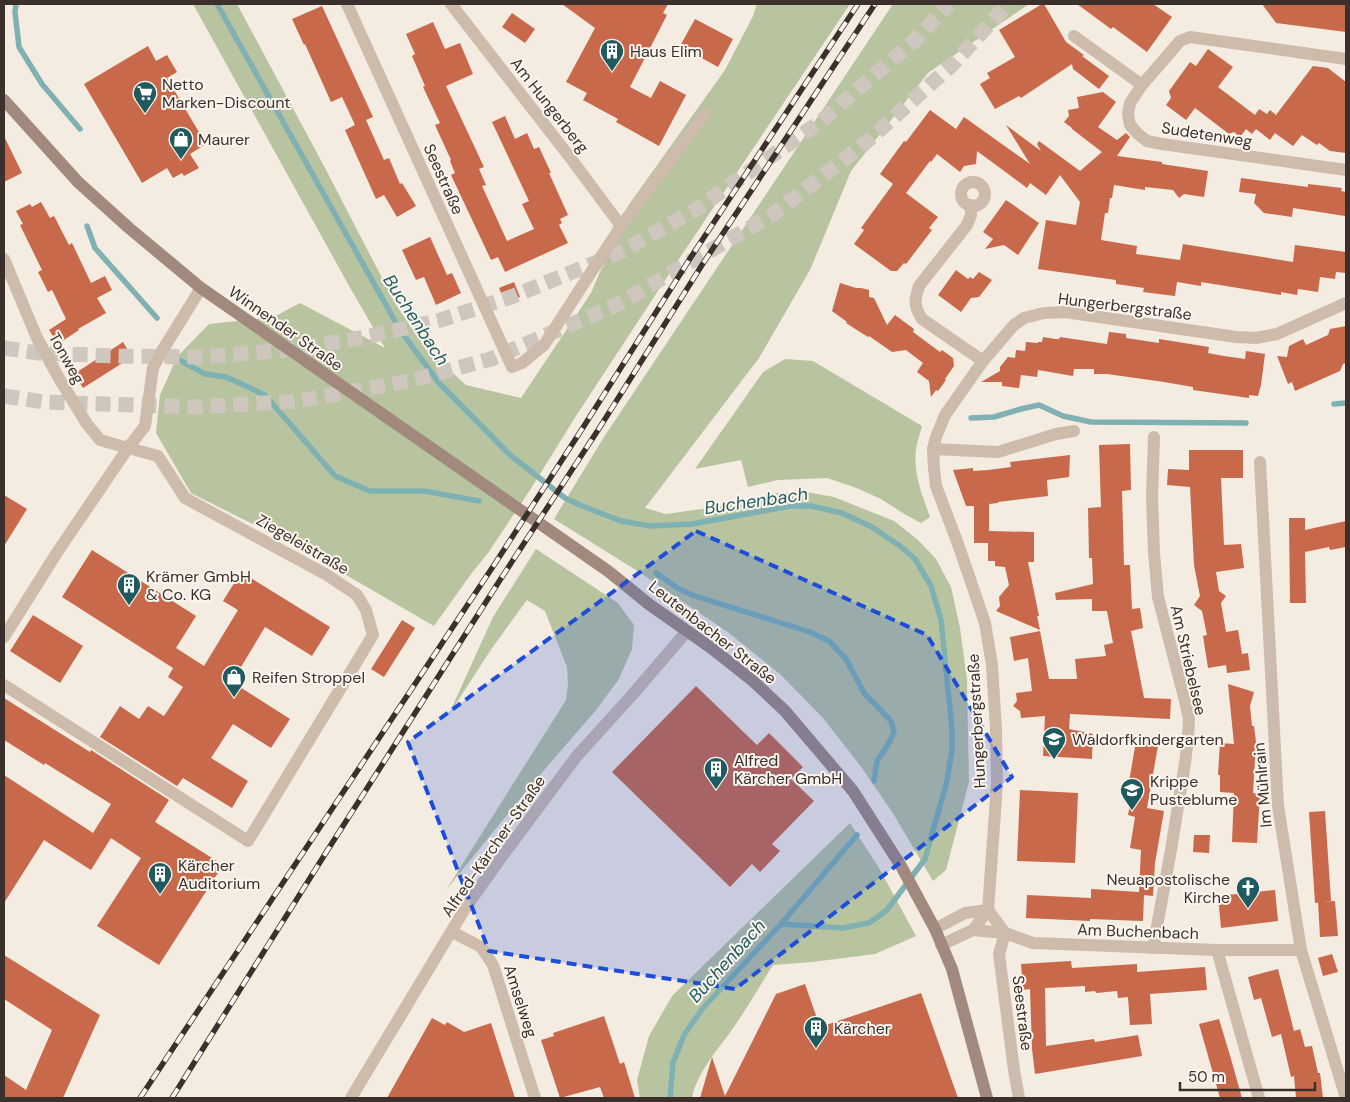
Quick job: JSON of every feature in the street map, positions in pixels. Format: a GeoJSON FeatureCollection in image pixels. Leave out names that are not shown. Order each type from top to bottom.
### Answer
{"type":"FeatureCollection","features":[{"type":"Feature","properties":{"kind":"street","name":"Seestraße"},"geometry":{"type":"LineString","coordinates":[[347,4],[512,368],[522,363],[544,345],[622,226]]}},
{"type":"Feature","properties":{"kind":"street","name":"Am Hungerberg"},"geometry":{"type":"LineString","coordinates":[[451,4],[622,226]]}},
{"type":"Feature","properties":{"kind":"street"},"geometry":{"type":"LineString","coordinates":[[1074,36],[1142,85]]}},
{"type":"Feature","properties":{"kind":"street","name":"Sudetenweg"},"geometry":{"type":"LineString","coordinates":[[1346,59],[1190,37],[1180,41],[1142,85],[1130,103],[1128,114],[1130,125],[1147,141],[1346,170]]}},
{"type":"Feature","properties":{"kind":"street","name":"Winnender Straße"},"geometry":{"type":"LineString","coordinates":[[4,100],[78,182],[200,288],[577,549]]}},
{"type":"Feature","properties":{"kind":"street"},"geometry":{"type":"LineString","coordinates":[[622,226],[705,114]]}},
{"type":"Feature","properties":{"kind":"street"},"geometry":{"type":"LineString","coordinates":[[971,205],[971,215],[967,225],[919,286],[914,298],[916,310],[922,319],[983,361]]}},
{"type":"Feature","properties":{"kind":"street","name":"Tonweg"},"geometry":{"type":"LineString","coordinates":[[4,259],[37,338],[87,424],[100,440],[128,448]]}},
{"type":"Feature","properties":{"kind":"street"},"geometry":{"type":"LineString","coordinates":[[4,637],[56,554],[145,426],[153,368],[200,288]]}},
{"type":"Feature","properties":{"kind":"street","name":"Hungerbergstraße"},"geometry":{"type":"LineString","coordinates":[[988,910],[997,784],[992,665],[985,623],[936,486],[933,449],[945,414],[983,361],[1014,325],[1024,318],[1044,313],[1065,312],[1236,337],[1256,338],[1277,334],[1346,303]]}},
{"type":"Feature","properties":{"kind":"street"},"geometry":{"type":"LineString","coordinates":[[933,449],[998,452],[1056,434],[1074,431]]}},
{"type":"Feature","properties":{"kind":"street","name":"Am Striebelsee"},"geometry":{"type":"LineString","coordinates":[[1153,948],[1185,763],[1188,720],[1185,700],[1158,596],[1152,497],[1154,436]]}},
{"type":"Feature","properties":{"kind":"street","name":"Ziegeleistraße"},"geometry":{"type":"LineString","coordinates":[[4,685],[248,841],[373,635],[366,610],[357,595],[327,574],[185,498],[158,456],[128,448]]}},
{"type":"Feature","properties":{"kind":"street","name":"Im Mühlrain"},"geometry":{"type":"LineString","coordinates":[[1260,462],[1278,806],[1301,950],[1346,1098]]}},
{"type":"Feature","properties":{"kind":"street","name":"Leutenbacher Straße"},"geometry":{"type":"LineString","coordinates":[[577,549],[753,681],[785,711],[853,791],[900,866],[942,945],[952,969],[987,1098]]}},
{"type":"Feature","properties":{"kind":"street","name":"Alfred-Kärcher-Straße"},"geometry":{"type":"LineString","coordinates":[[352,1098],[466,907],[495,866],[576,757],[687,631]]}},
{"type":"Feature","properties":{"kind":"street"},"geometry":{"type":"LineString","coordinates":[[935,929],[965,913],[988,910]]}},
{"type":"Feature","properties":{"kind":"street"},"geometry":{"type":"LineString","coordinates":[[942,945],[973,930],[988,910]]}},
{"type":"Feature","properties":{"kind":"street"},"geometry":{"type":"LineString","coordinates":[[988,910],[1005,933]]}},
{"type":"Feature","properties":{"kind":"street","name":"Am Buchenbach"},"geometry":{"type":"LineString","coordinates":[[973,930],[1005,933],[1033,943],[1217,950],[1301,950]]}},
{"type":"Feature","properties":{"kind":"street","name":"Amselweg"},"geometry":{"type":"LineString","coordinates":[[452,932],[481,947],[493,965],[535,1098]]}},
{"type":"Feature","properties":{"kind":"street","name":"Seestraße"},"geometry":{"type":"LineString","coordinates":[[1005,933],[999,954],[1019,1098]]}},
{"type":"Feature","properties":{"kind":"street"},"geometry":{"type":"LineString","coordinates":[[1217,950],[1260,1098]]}},
{"type":"Feature","properties":{"kind":"highlighted area"},"geometry":{"type":"Polygon","coordinates":[[[696,531],[927,635],[1012,777],[735,989],[489,951],[408,742],[696,531]]]}},
{"type":"Feature","properties":{"kind":"green space"},"geometry":{"type":"Polygon","coordinates":[[[193,4],[237,4],[395,303],[425,348],[466,385],[521,398],[591,293],[628,206],[725,70],[753,16],[757,4],[850,4],[675,265],[488,553],[434,626],[298,547],[191,493],[156,433],[160,395],[177,357],[209,324],[274,317],[300,303],[385,348],[193,4]]]}},
{"type":"Feature","properties":{"kind":"green space"},"geometry":{"type":"Polygon","coordinates":[[[893,4],[1029,4],[928,73],[851,171],[810,270],[759,358],[645,508],[666,514],[723,506],[777,493],[806,492],[834,497],[894,521],[918,540],[936,559],[951,587],[960,628],[967,679],[969,782],[946,870],[933,881],[894,815],[862,768],[823,718],[781,675],[729,633],[639,572],[554,519],[604,437],[893,4]]]}},
{"type":"Feature","properties":{"kind":"green space"},"geometry":{"type":"Polygon","coordinates":[[[785,359],[813,361],[922,426],[915,458],[919,484],[930,517],[921,523],[881,499],[827,478],[778,480],[748,487],[741,460],[695,469],[763,372],[785,359]]]}},
{"type":"Feature","properties":{"kind":"green space"},"geometry":{"type":"Polygon","coordinates":[[[536,549],[618,603],[634,625],[632,649],[619,679],[597,709],[533,783],[446,890],[566,700],[568,684],[567,667],[545,611],[527,600],[492,648],[448,716],[493,617],[536,549]]]}},
{"type":"Feature","properties":{"kind":"green space"},"geometry":{"type":"Polygon","coordinates":[[[850,823],[879,868],[916,936],[875,954],[773,965],[742,1015],[703,1071],[694,1089],[692,1098],[640,1098],[637,1080],[649,1036],[672,996],[850,823]]]}},
{"type":"Feature","properties":{"kind":"building","name":"Haus Elim"},"geometry":{"type":"Polygon","coordinates":[[[562,4],[668,4],[663,13],[667,15],[630,87],[651,98],[660,81],[686,95],[659,146],[616,122],[618,119],[583,100],[587,93],[566,82],[595,28],[562,4]]]}},
{"type":"Feature","properties":{"kind":"building"},"geometry":{"type":"Polygon","coordinates":[[[1044,4],[1066,42],[1109,76],[1099,89],[1073,69],[1072,64],[1021,98],[1019,96],[995,109],[980,84],[990,78],[987,73],[1015,57],[999,30],[1044,4]]]}},
{"type":"Feature","properties":{"kind":"building"},"geometry":{"type":"Polygon","coordinates":[[[1077,4],[1153,4],[1172,17],[1147,52],[1077,4]]]}},
{"type":"Feature","properties":{"kind":"building"},"geometry":{"type":"Polygon","coordinates":[[[1262,4],[1346,4],[1346,32],[1276,23],[1262,4]]]}},
{"type":"Feature","properties":{"kind":"building"},"geometry":{"type":"Polygon","coordinates":[[[322,6],[373,117],[366,120],[384,160],[389,158],[400,184],[402,183],[416,206],[397,217],[384,195],[376,199],[345,130],[355,125],[342,97],[331,102],[292,19],[322,6]]]}},
{"type":"Feature","properties":{"kind":"building"},"geometry":{"type":"Polygon","coordinates":[[[512,13],[535,29],[525,43],[502,27],[512,13]]]}},
{"type":"Feature","properties":{"kind":"building"},"geometry":{"type":"Polygon","coordinates":[[[695,19],[733,39],[718,67],[680,46],[695,19]]]}},
{"type":"Feature","properties":{"kind":"building"},"geometry":{"type":"Polygon","coordinates":[[[433,22],[445,49],[460,43],[473,74],[446,86],[484,167],[479,169],[486,185],[482,186],[507,241],[534,229],[522,204],[529,201],[492,122],[505,116],[515,139],[527,133],[534,149],[539,147],[568,215],[560,219],[562,223],[559,225],[568,243],[505,272],[498,257],[491,260],[451,175],[455,173],[451,160],[435,125],[440,123],[423,87],[425,86],[412,56],[415,54],[406,34],[433,22]]]}},
{"type":"Feature","properties":{"kind":"building","name":"Netto Marken-Discount"},"geometry":{"type":"Polygon","coordinates":[[[148,46],[156,61],[167,55],[177,72],[167,78],[206,144],[190,154],[199,168],[184,176],[182,173],[173,178],[167,168],[142,183],[84,84],[148,46]]]}},
{"type":"Feature","properties":{"kind":"building"},"geometry":{"type":"Polygon","coordinates":[[[1208,49],[1233,67],[1218,87],[1255,115],[1259,109],[1267,114],[1270,110],[1276,115],[1313,66],[1328,68],[1346,82],[1346,153],[1330,151],[1302,135],[1293,146],[1275,133],[1270,140],[1256,129],[1252,134],[1246,129],[1240,137],[1234,132],[1229,134],[1195,108],[1186,120],[1166,105],[1171,98],[1169,91],[1190,62],[1196,66],[1208,49]]]}},
{"type":"Feature","properties":{"kind":"building"},"geometry":{"type":"Polygon","coordinates":[[[1103,92],[1116,102],[1098,127],[1117,140],[1126,133],[1130,137],[1117,156],[1208,171],[1204,197],[1184,194],[1179,198],[1173,190],[1145,187],[1145,190],[1114,185],[1108,213],[1105,213],[1101,240],[1137,246],[1136,254],[1180,260],[1183,244],[1293,262],[1295,245],[1346,252],[1346,273],[1336,272],[1335,279],[1320,277],[1318,292],[1298,289],[1297,295],[1281,292],[1281,295],[1201,282],[1201,286],[1177,282],[1175,296],[1143,292],[1144,288],[1116,284],[1116,280],[1038,269],[1046,220],[1076,225],[1080,202],[1060,175],[1046,195],[1030,183],[1027,188],[977,151],[976,164],[964,166],[960,172],[937,154],[906,193],[938,217],[929,228],[932,230],[906,264],[904,263],[897,271],[891,271],[854,244],[864,230],[861,228],[893,184],[880,174],[930,110],[956,129],[964,117],[1030,164],[1006,125],[1041,151],[1037,144],[1039,141],[1080,171],[1102,152],[1064,122],[1069,116],[1068,110],[1079,108],[1077,97],[1103,92]]]}},
{"type":"Feature","properties":{"kind":"building"},"geometry":{"type":"Polygon","coordinates":[[[4,136],[22,173],[4,182],[4,136]]]}},
{"type":"Feature","properties":{"kind":"building"},"geometry":{"type":"Polygon","coordinates":[[[1241,178],[1308,187],[1308,184],[1342,188],[1341,191],[1346,192],[1345,216],[1293,208],[1292,217],[1264,213],[1254,203],[1256,194],[1239,192],[1241,178]]]}},
{"type":"Feature","properties":{"kind":"building"},"geometry":{"type":"Polygon","coordinates":[[[1006,200],[1039,223],[1018,255],[1004,245],[985,249],[993,239],[983,232],[1006,200]]]}},
{"type":"Feature","properties":{"kind":"building"},"geometry":{"type":"Polygon","coordinates":[[[41,202],[50,218],[54,216],[69,245],[72,243],[91,283],[105,276],[112,290],[97,298],[106,313],[78,329],[58,344],[49,330],[66,319],[52,290],[48,292],[38,272],[42,270],[20,225],[23,224],[16,211],[30,204],[32,207],[41,202]]]}},
{"type":"Feature","properties":{"kind":"building"},"geometry":{"type":"Polygon","coordinates":[[[430,237],[447,275],[452,273],[461,293],[436,305],[424,277],[416,280],[402,250],[430,237]]]}},
{"type":"Feature","properties":{"kind":"building"},"geometry":{"type":"Polygon","coordinates":[[[956,270],[968,279],[970,277],[973,279],[979,272],[992,280],[979,297],[971,298],[961,312],[938,295],[956,270]]]}},
{"type":"Feature","properties":{"kind":"building"},"geometry":{"type":"Polygon","coordinates":[[[514,282],[520,297],[505,303],[499,288],[514,282]]]}},
{"type":"Feature","properties":{"kind":"building"},"geometry":{"type":"Polygon","coordinates":[[[840,283],[869,290],[869,297],[874,298],[887,325],[895,315],[914,329],[913,332],[940,352],[942,350],[953,358],[954,366],[938,391],[936,390],[931,397],[929,381],[917,372],[923,363],[906,350],[892,352],[846,323],[832,311],[840,283]]]}},
{"type":"Feature","properties":{"kind":"building"},"geometry":{"type":"Polygon","coordinates":[[[1346,326],[1346,363],[1343,364],[1340,371],[1295,391],[1292,382],[1288,384],[1277,356],[1287,357],[1289,346],[1303,339],[1306,345],[1328,335],[1330,329],[1346,326]]]}},
{"type":"Feature","properties":{"kind":"building"},"geometry":{"type":"Polygon","coordinates":[[[1109,332],[1126,334],[1126,338],[1159,343],[1159,339],[1209,347],[1208,353],[1245,359],[1246,351],[1265,354],[1258,396],[1249,395],[1249,398],[1193,390],[1193,387],[1164,382],[1094,374],[1094,369],[1074,369],[1073,376],[1038,370],[1037,377],[1021,375],[1019,388],[1002,386],[1002,382],[981,382],[1000,371],[1000,367],[1008,357],[1015,358],[1016,350],[1025,351],[1026,342],[1038,343],[1042,342],[1043,337],[1059,339],[1060,337],[1107,344],[1109,332]]]}},
{"type":"Feature","properties":{"kind":"building"},"geometry":{"type":"Polygon","coordinates":[[[123,342],[132,357],[83,388],[74,374],[123,342]]]}},
{"type":"Feature","properties":{"kind":"building"},"geometry":{"type":"Polygon","coordinates":[[[1130,444],[1131,490],[1122,491],[1124,565],[1130,565],[1132,609],[1140,608],[1143,628],[1131,631],[1144,698],[1171,699],[1170,719],[1070,714],[1069,729],[1093,734],[1092,759],[1043,756],[1045,716],[1021,718],[1020,711],[1013,706],[1017,701],[1016,693],[1032,691],[1028,658],[1014,661],[1010,637],[1040,631],[1049,679],[1077,679],[1075,659],[1106,656],[1104,645],[1113,643],[1107,611],[1092,611],[1092,599],[1056,600],[1055,593],[1093,584],[1092,558],[1089,558],[1088,508],[1101,507],[1099,445],[1130,444]]]}},
{"type":"Feature","properties":{"kind":"building"},"geometry":{"type":"Polygon","coordinates":[[[1189,450],[1243,450],[1243,478],[1221,478],[1224,545],[1241,544],[1244,568],[1216,572],[1219,591],[1226,596],[1221,603],[1226,632],[1238,630],[1242,654],[1248,653],[1250,670],[1227,673],[1226,665],[1208,668],[1203,636],[1207,635],[1202,611],[1194,605],[1200,596],[1194,565],[1190,487],[1167,485],[1168,469],[1189,470],[1189,450]]]}},
{"type":"Feature","properties":{"kind":"building"},"geometry":{"type":"Polygon","coordinates":[[[1070,455],[1069,477],[1047,480],[1048,496],[989,504],[989,531],[1034,532],[1034,562],[1028,562],[1040,630],[996,611],[1000,606],[999,597],[1009,585],[1005,567],[995,566],[995,561],[988,561],[988,543],[974,543],[974,506],[966,506],[953,470],[973,468],[973,471],[988,470],[1011,467],[1010,462],[1070,455]]]}},
{"type":"Feature","properties":{"kind":"building"},"geometry":{"type":"Polygon","coordinates":[[[4,495],[27,509],[4,546],[4,495]]]}},
{"type":"Feature","properties":{"kind":"building"},"geometry":{"type":"Polygon","coordinates":[[[1289,518],[1305,518],[1305,530],[1346,521],[1346,547],[1330,550],[1329,547],[1305,552],[1306,603],[1290,603],[1289,518]]]}},
{"type":"Feature","properties":{"kind":"building"},"geometry":{"type":"Polygon","coordinates":[[[92,550],[196,616],[176,648],[204,666],[238,610],[223,601],[241,572],[330,627],[312,656],[265,627],[232,682],[290,719],[271,748],[233,724],[211,758],[248,781],[232,808],[183,778],[177,786],[100,737],[120,706],[139,719],[148,706],[164,716],[183,687],[168,677],[173,668],[62,597],[92,550]]]}},
{"type":"Feature","properties":{"kind":"building"},"geometry":{"type":"Polygon","coordinates":[[[33,615],[83,646],[60,683],[10,651],[33,615]]]}},
{"type":"Feature","properties":{"kind":"building"},"geometry":{"type":"Polygon","coordinates":[[[402,620],[415,628],[384,677],[371,669],[402,620]]]}},
{"type":"Feature","properties":{"kind":"building"},"geometry":{"type":"Polygon","coordinates":[[[1228,684],[1254,692],[1250,706],[1256,742],[1253,793],[1260,794],[1257,843],[1232,842],[1234,793],[1220,792],[1220,775],[1218,775],[1220,743],[1234,744],[1228,684]]]}},
{"type":"Feature","properties":{"kind":"building","name":"Alfred Kärcher GmbH"},"geometry":{"type":"Polygon","coordinates":[[[696,686],[757,745],[769,733],[803,767],[791,779],[814,801],[772,844],[780,851],[760,872],[752,864],[730,887],[612,772],[696,686]]]}},
{"type":"Feature","properties":{"kind":"building"},"geometry":{"type":"Polygon","coordinates":[[[4,698],[90,752],[91,750],[169,800],[155,822],[223,865],[159,965],[97,926],[141,858],[111,838],[91,870],[44,840],[4,903],[4,775],[93,833],[111,804],[4,740],[4,698]]]}},
{"type":"Feature","properties":{"kind":"building"},"geometry":{"type":"Polygon","coordinates":[[[1136,741],[1158,746],[1147,808],[1164,811],[1155,863],[1153,896],[1144,895],[1143,921],[1026,918],[1027,895],[1091,898],[1091,889],[1139,892],[1141,850],[1130,848],[1135,817],[1128,815],[1134,783],[1129,782],[1136,741]]]}},
{"type":"Feature","properties":{"kind":"building"},"geometry":{"type":"Polygon","coordinates":[[[1020,790],[1078,793],[1075,863],[1017,861],[1020,790]]]}},
{"type":"Feature","properties":{"kind":"building"},"geometry":{"type":"Polygon","coordinates":[[[1325,811],[1331,901],[1315,903],[1309,812],[1325,811]]]}},
{"type":"Feature","properties":{"kind":"building"},"geometry":{"type":"Polygon","coordinates":[[[1194,835],[1210,835],[1209,853],[1193,852],[1194,835]]]}},
{"type":"Feature","properties":{"kind":"building","name":"Neuapostolische Kirche"},"geometry":{"type":"Polygon","coordinates":[[[1275,890],[1278,921],[1221,928],[1218,896],[1275,890]]]}},
{"type":"Feature","properties":{"kind":"building"},"geometry":{"type":"Polygon","coordinates":[[[1335,901],[1338,936],[1320,937],[1318,902],[1335,901]]]}},
{"type":"Feature","properties":{"kind":"building"},"geometry":{"type":"Polygon","coordinates":[[[1332,954],[1338,972],[1323,976],[1318,958],[1332,954]]]}},
{"type":"Feature","properties":{"kind":"building"},"geometry":{"type":"Polygon","coordinates":[[[4,955],[100,1015],[63,1098],[4,1098],[4,1075],[26,1090],[52,1030],[4,999],[4,955]]]}},
{"type":"Feature","properties":{"kind":"building"},"geometry":{"type":"Polygon","coordinates":[[[1071,961],[1072,968],[1137,964],[1137,972],[1205,967],[1207,990],[1150,994],[1152,1024],[1130,1025],[1128,997],[1118,998],[1117,991],[1085,992],[1085,986],[1045,988],[1046,1046],[1094,1039],[1095,1042],[1138,1035],[1142,1056],[1035,1074],[1032,1049],[1030,989],[1023,990],[1021,964],[1071,961]]]}},
{"type":"Feature","properties":{"kind":"building"},"geometry":{"type":"Polygon","coordinates":[[[1278,969],[1294,1031],[1300,1029],[1305,1047],[1312,1046],[1318,1073],[1320,1073],[1323,1098],[1296,1098],[1294,1076],[1291,1077],[1281,1034],[1272,1037],[1261,998],[1254,1000],[1248,977],[1278,969]]]}},
{"type":"Feature","properties":{"kind":"building","name":"Kärcher"},"geometry":{"type":"Polygon","coordinates":[[[805,984],[820,1027],[921,993],[958,1098],[700,1098],[712,1057],[725,1096],[776,994],[805,984]]]}},
{"type":"Feature","properties":{"kind":"building"},"geometry":{"type":"Polygon","coordinates":[[[604,1016],[620,1064],[624,1062],[635,1098],[604,1098],[600,1087],[560,1098],[541,1040],[554,1036],[553,1033],[604,1016]]]}},
{"type":"Feature","properties":{"kind":"building"},"geometry":{"type":"Polygon","coordinates":[[[432,1018],[445,1025],[447,1022],[464,1032],[491,1023],[515,1098],[387,1098],[432,1018]]]}},
{"type":"Feature","properties":{"kind":"building"},"geometry":{"type":"Polygon","coordinates":[[[1219,1019],[1242,1098],[1220,1098],[1199,1024],[1219,1019]]]}},
{"type":"Feature","properties":{"kind":"waterway"},"geometry":{"type":"LineString","coordinates":[[16,4],[15,12],[19,47],[42,84],[80,129]]}},
{"type":"Feature","properties":{"kind":"waterway","name":"Buchenbach"},"geometry":{"type":"LineString","coordinates":[[217,4],[400,330],[439,383],[510,455],[565,498],[621,521],[651,526],[692,524],[791,506],[811,506],[842,513],[872,527],[900,546],[915,559],[931,586],[941,620],[952,729],[952,750],[947,781],[925,859],[887,910],[869,923],[842,928],[781,924],[703,1008],[684,1035],[673,1063],[670,1098]]}},
{"type":"Feature","properties":{"kind":"waterway"},"geometry":{"type":"LineString","coordinates":[[87,226],[95,248],[157,318]]}},
{"type":"Feature","properties":{"kind":"waterway"},"geometry":{"type":"LineString","coordinates":[[181,361],[205,374],[226,377],[265,395],[335,476],[370,491],[424,491],[479,501]]}},
{"type":"Feature","properties":{"kind":"waterway"},"geometry":{"type":"LineString","coordinates":[[1334,404],[1346,403]]}},
{"type":"Feature","properties":{"kind":"waterway"},"geometry":{"type":"LineString","coordinates":[[971,418],[994,417],[1039,405],[1063,416],[1091,422],[1246,423]]}},
{"type":"Feature","properties":{"kind":"waterway"},"geometry":{"type":"LineString","coordinates":[[656,573],[679,589],[695,596],[810,632],[829,641],[846,659],[864,693],[891,721],[894,732],[877,761],[874,781]]}},
{"type":"Feature","properties":{"kind":"waterway"},"geometry":{"type":"LineString","coordinates":[[781,924],[857,835]]}},
{"type":"Feature","properties":{"kind":"tunnel"},"geometry":{"type":"LineString","coordinates":[[4,348],[38,353],[203,357],[297,349],[370,336],[441,320],[511,297],[619,253],[695,210],[820,122],[914,41],[949,4]]}},
{"type":"Feature","properties":{"kind":"tunnel"},"geometry":{"type":"LineString","coordinates":[[4,396],[44,402],[194,407],[298,401],[409,381],[491,359],[616,305],[772,215],[864,144],[952,65],[1008,4]]}},
{"type":"Feature","properties":{"kind":"railway"},"geometry":{"type":"LineString","coordinates":[[140,1098],[496,562],[691,257],[858,4]]}},
{"type":"Feature","properties":{"kind":"railway"},"geometry":{"type":"LineString","coordinates":[[172,1098],[327,851],[702,265],[875,4]]}},
{"type":"Feature","properties":{"kind":"place","name":"Haus Elim"},"geometry":{"type":"Point","coordinates":[612,72]}},
{"type":"Feature","properties":{"kind":"place","name":"Netto Marken-Discount"},"geometry":{"type":"Point","coordinates":[145,114]}},
{"type":"Feature","properties":{"kind":"place","name":"Maurer"},"geometry":{"type":"Point","coordinates":[181,160]}},
{"type":"Feature","properties":{"kind":"place","name":"Krämer GmbH & Co. KG"},"geometry":{"type":"Point","coordinates":[129,606]}},
{"type":"Feature","properties":{"kind":"place","name":"Reifen Stroppel"},"geometry":{"type":"Point","coordinates":[234,698]}},
{"type":"Feature","properties":{"kind":"place","name":"Waldorfkindergarten"},"geometry":{"type":"Point","coordinates":[1054,760]}},
{"type":"Feature","properties":{"kind":"place","name":"Alfred Kärcher GmbH"},"geometry":{"type":"Point","coordinates":[716,790]}},
{"type":"Feature","properties":{"kind":"place","name":"Krippe Pusteblume"},"geometry":{"type":"Point","coordinates":[1132,811]}},
{"type":"Feature","properties":{"kind":"place","name":"Kärcher Auditorium"},"geometry":{"type":"Point","coordinates":[160,895]}},
{"type":"Feature","properties":{"kind":"place","name":"Neuapostolische Kirche"},"geometry":{"type":"Point","coordinates":[1248,909]}},
{"type":"Feature","properties":{"kind":"place","name":"Kärcher"},"geometry":{"type":"Point","coordinates":[816,1049]}}]}
